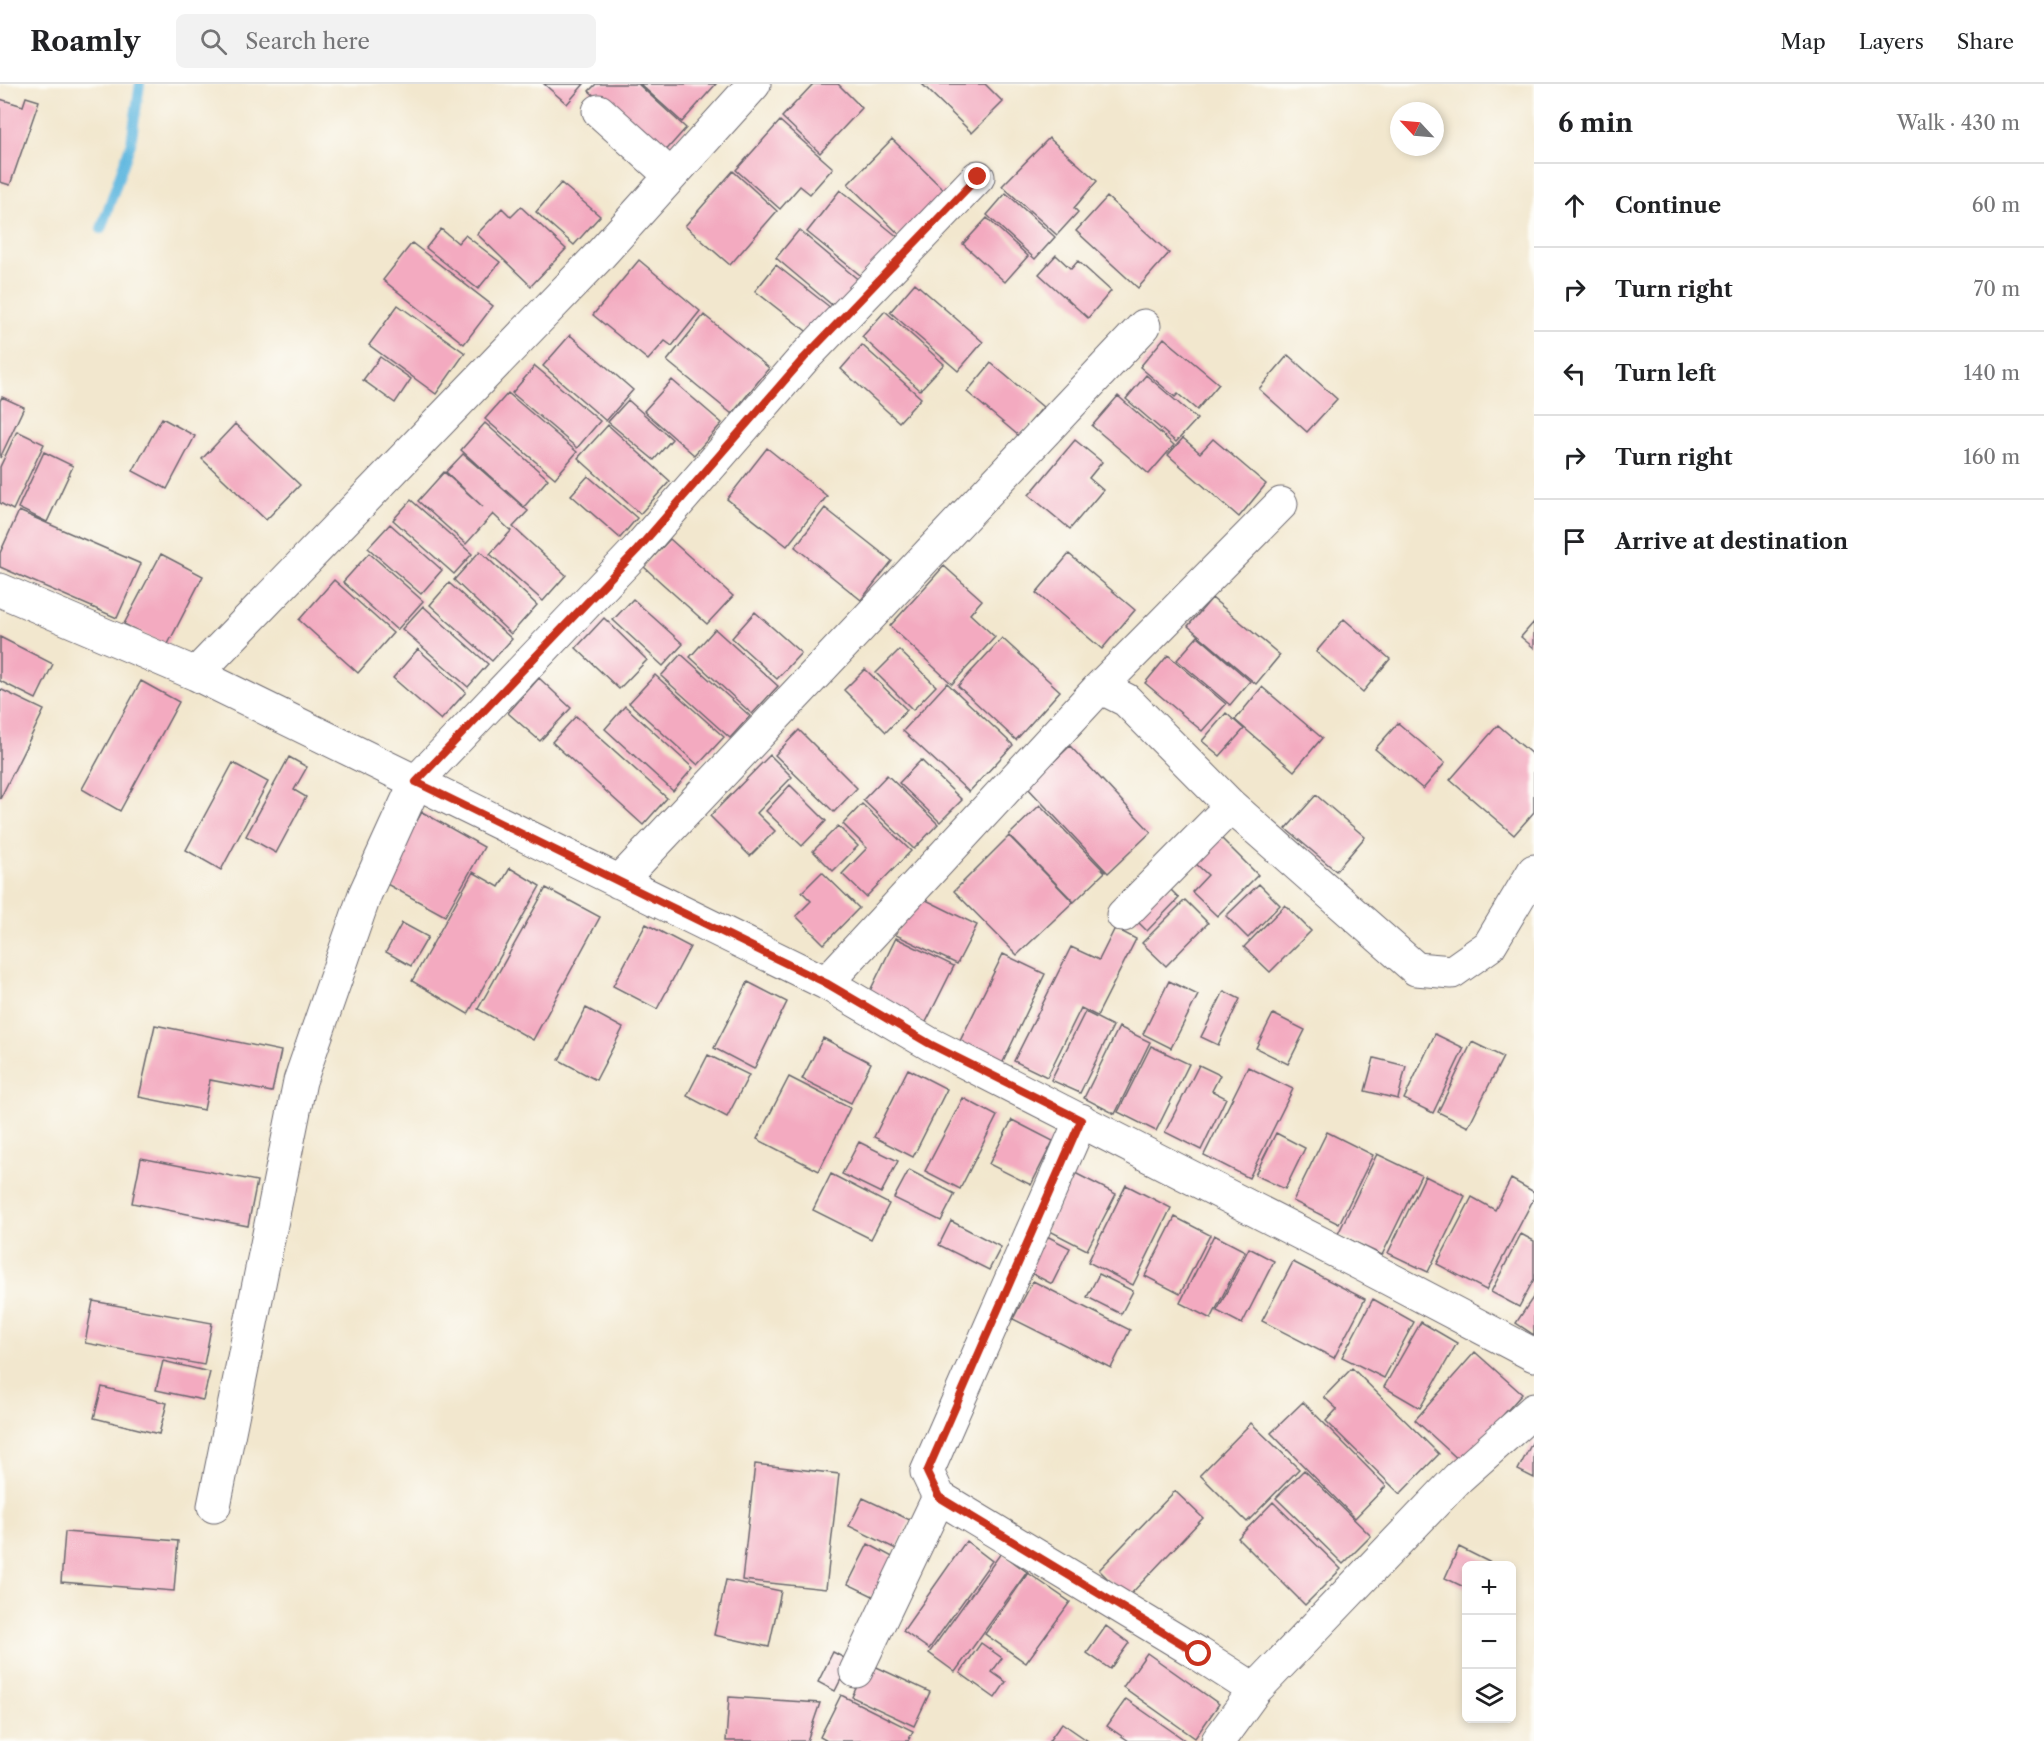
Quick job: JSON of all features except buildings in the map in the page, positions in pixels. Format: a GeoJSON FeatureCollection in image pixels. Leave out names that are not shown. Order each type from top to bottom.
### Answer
{"type":"FeatureCollection","features":[{"type":"Feature","properties":{"kind":"street"},"geometry":{"type":"LineString","coordinates":[[196,674],[599,256],[754,84]]}},
{"type":"Feature","properties":{"kind":"street"},"geometry":{"type":"LineString","coordinates":[[599,111],[671,176]]}},
{"type":"Feature","properties":{"kind":"street"},"geometry":{"type":"LineString","coordinates":[[214,1506],[300,1080],[365,894],[416,782],[637,550],[804,358],[978,177]]}},
{"type":"Feature","properties":{"kind":"street"},"geometry":{"type":"LineString","coordinates":[[619,882],[1144,326]]}},
{"type":"Feature","properties":{"kind":"street"},"geometry":{"type":"LineString","coordinates":[[826,983],[1100,687],[1281,504]]}},
{"type":"Feature","properties":{"kind":"street"},"geometry":{"type":"LineString","coordinates":[[0,590],[196,674],[826,983],[930,1044],[1534,1354]]}},
{"type":"Feature","properties":{"kind":"street"},"geometry":{"type":"LineString","coordinates":[[1100,687],[1126,700],[1231,806],[1416,969],[1452,972],[1489,946],[1534,871]]}},
{"type":"Feature","properties":{"kind":"street"},"geometry":{"type":"LineString","coordinates":[[1123,915],[1231,806]]}},
{"type":"Feature","properties":{"kind":"street"},"geometry":{"type":"LineString","coordinates":[[1081,1120],[927,1472],[939,1497],[1255,1690]]}},
{"type":"Feature","properties":{"kind":"street"},"geometry":{"type":"LineString","coordinates":[[1218,1741],[1255,1690],[1458,1478],[1534,1410]]}},
{"type":"Feature","properties":{"kind":"street"},"geometry":{"type":"LineString","coordinates":[[856,1671],[939,1497]]}},
{"type":"Feature","properties":{"kind":"waterway"},"geometry":{"type":"LineString","coordinates":[[101,229],[131,143],[140,84]]}},
{"type":"Feature","properties":{"kind":"route"},"geometry":{"type":"LineString","coordinates":[[978,177],[804,358],[637,550],[416,782],[826,983],[930,1044],[1081,1120],[927,1472],[939,1497],[1199,1654]]}}]}
